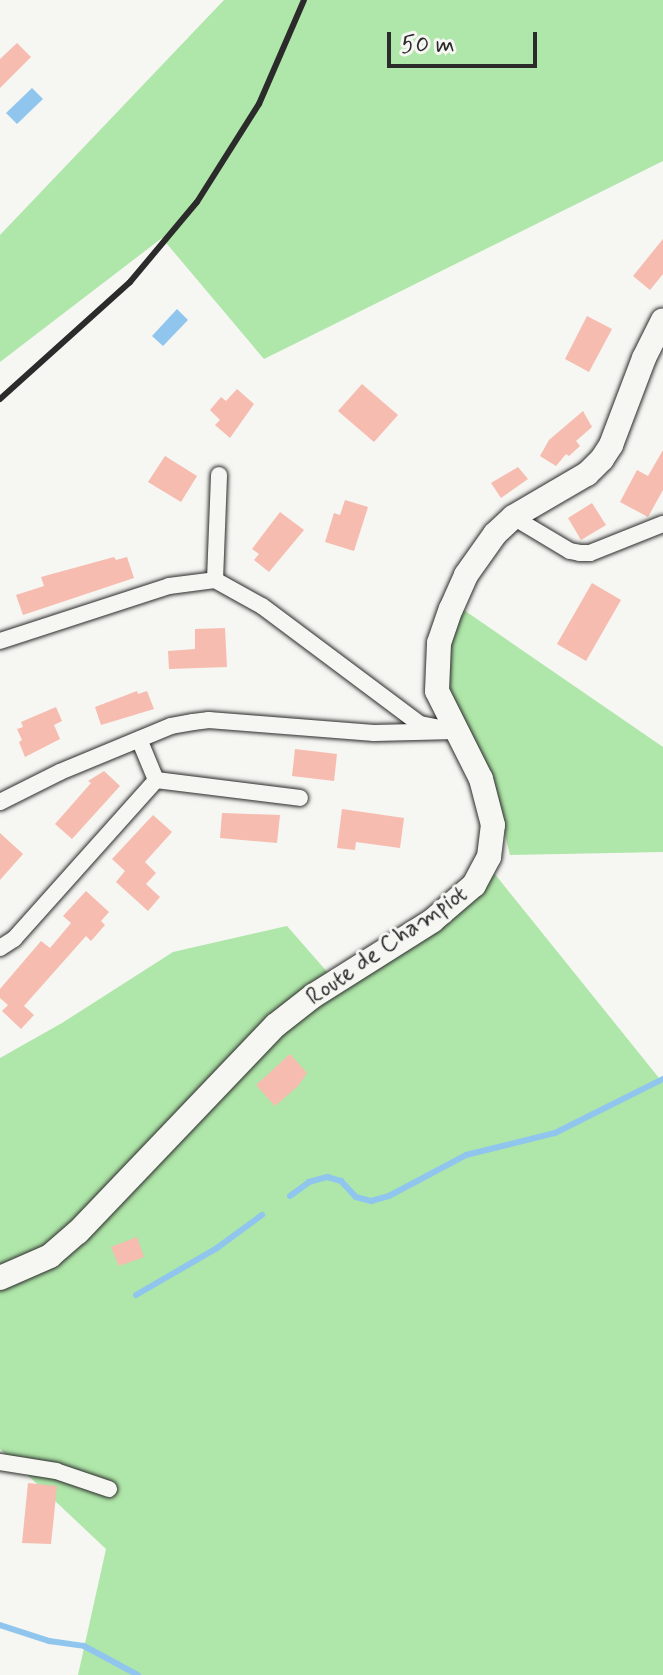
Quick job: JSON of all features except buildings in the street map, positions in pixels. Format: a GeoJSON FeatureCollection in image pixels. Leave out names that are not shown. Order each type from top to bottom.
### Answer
{"type":"FeatureCollection","features":[{"type":"Feature","properties":{"kind":"street","name":"Route de Champiot"},"geometry":{"type":"LineString","coordinates":[[0,1278],[50,1256],[68,1242],[276,1025],[313,996],[432,921],[474,885],[489,857],[492,811],[481,779],[437,691],[439,643],[466,575],[495,534],[513,517],[567,487],[602,459],[611,445],[644,358],[663,320]]}},
{"type":"Feature","properties":{"kind":"street"},"geometry":{"type":"LineString","coordinates":[[215,580],[219,475]]}},
{"type":"Feature","properties":{"kind":"street"},"geometry":{"type":"LineString","coordinates":[[513,517],[570,551],[580,553],[590,553],[663,524]]}},
{"type":"Feature","properties":{"kind":"street"},"geometry":{"type":"LineString","coordinates":[[0,641],[169,586],[215,580],[262,606],[420,724],[456,731]]}},
{"type":"Feature","properties":{"kind":"street"},"geometry":{"type":"LineString","coordinates":[[0,802],[171,726],[209,720],[374,733],[456,731]]}},
{"type":"Feature","properties":{"kind":"street"},"geometry":{"type":"LineString","coordinates":[[139,739],[156,780]]}},
{"type":"Feature","properties":{"kind":"street"},"geometry":{"type":"LineString","coordinates":[[156,780],[300,798]]}},
{"type":"Feature","properties":{"kind":"street"},"geometry":{"type":"LineString","coordinates":[[0,948],[14,939],[156,780]]}},
{"type":"Feature","properties":{"kind":"street"},"geometry":{"type":"LineString","coordinates":[[0,1462],[56,1471],[109,1489]]}},
{"type":"Feature","properties":{"kind":"green space"},"geometry":{"type":"Polygon","coordinates":[[[224,0],[663,0],[663,161],[264,359],[162,238],[0,362],[0,235],[224,0]]]}},
{"type":"Feature","properties":{"kind":"green space"},"geometry":{"type":"Polygon","coordinates":[[[458,606],[663,747],[663,852],[510,855],[492,783],[439,681],[458,606]]]}},
{"type":"Feature","properties":{"kind":"green space"},"geometry":{"type":"Polygon","coordinates":[[[494,873],[663,1083],[663,1675],[78,1675],[106,1549],[0,1449],[0,1058],[62,1023],[173,952],[287,926],[336,982],[437,928],[494,873]]]}},
{"type":"Feature","properties":{"kind":"water"},"geometry":{"type":"Polygon","coordinates":[[[32,88],[43,99],[17,124],[6,113],[32,88]]]}},
{"type":"Feature","properties":{"kind":"water"},"geometry":{"type":"Polygon","coordinates":[[[177,309],[188,320],[163,346],[152,336],[177,309]]]}},
{"type":"Feature","properties":{"kind":"waterway"},"geometry":{"type":"LineString","coordinates":[[290,1196],[309,1182],[327,1177],[341,1181],[356,1197],[371,1201],[389,1196],[466,1155],[555,1133],[663,1079]]}},
{"type":"Feature","properties":{"kind":"waterway"},"geometry":{"type":"LineString","coordinates":[[136,1295],[217,1248],[262,1215]]}},
{"type":"Feature","properties":{"kind":"waterway"},"geometry":{"type":"LineString","coordinates":[[0,1625],[49,1641],[84,1646],[138,1675]]}},
{"type":"Feature","properties":{"kind":"railway"},"geometry":{"type":"LineString","coordinates":[[0,399],[130,282],[197,202],[259,104],[304,0]]}}]}
